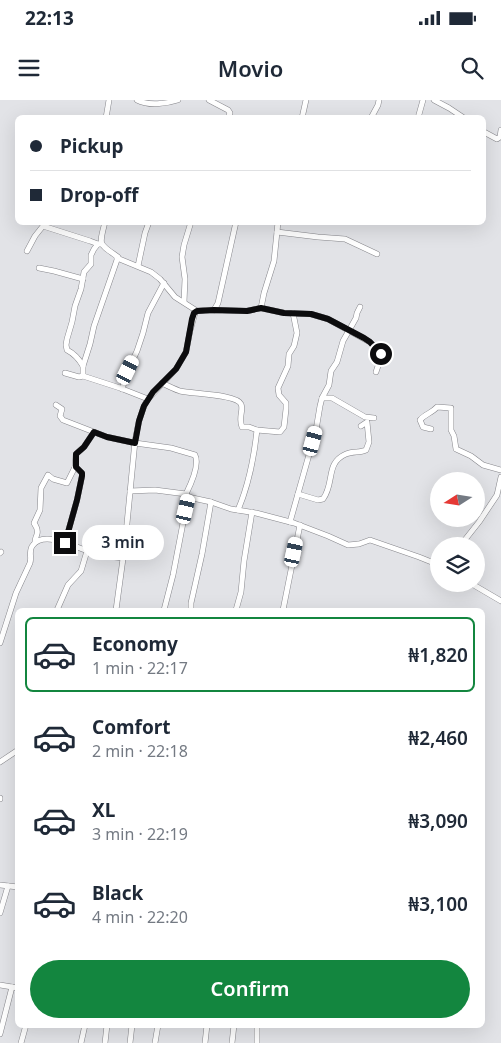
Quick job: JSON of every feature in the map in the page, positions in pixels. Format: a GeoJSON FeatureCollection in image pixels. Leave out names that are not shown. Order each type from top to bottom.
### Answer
{"type":"FeatureCollection","features":[{"type":"Feature","properties":{"kind":"street"},"geometry":{"type":"LineString","coordinates":[[106,115],[109,100]]}},
{"type":"Feature","properties":{"kind":"street"},"geometry":{"type":"LineString","coordinates":[[137,100],[147,103],[163,103],[178,100]]}},
{"type":"Feature","properties":{"kind":"street"},"geometry":{"type":"LineString","coordinates":[[209,100],[221,103],[230,113],[229,115]]}},
{"type":"Feature","properties":{"kind":"street"},"geometry":{"type":"LineString","coordinates":[[303,115],[306,100]]}},
{"type":"Feature","properties":{"kind":"street"},"geometry":{"type":"LineString","coordinates":[[372,115],[379,100]]}},
{"type":"Feature","properties":{"kind":"street"},"geometry":{"type":"LineString","coordinates":[[419,115],[423,100]]}},
{"type":"Feature","properties":{"kind":"street"},"geometry":{"type":"LineString","coordinates":[[434,100],[460,115]]}},
{"type":"Feature","properties":{"kind":"street"},"geometry":{"type":"LineString","coordinates":[[486,133],[498,139],[501,130]]}},
{"type":"Feature","properties":{"kind":"street"},"geometry":{"type":"LineString","coordinates":[[83,366],[80,359],[67,350],[66,345],[84,272],[91,264],[91,255],[94,249],[100,244],[104,225]]}},
{"type":"Feature","properties":{"kind":"street"},"geometry":{"type":"LineString","coordinates":[[138,266],[148,225]]}},
{"type":"Feature","properties":{"kind":"street"},"geometry":{"type":"LineString","coordinates":[[184,302],[185,279],[182,257],[190,225]]}},
{"type":"Feature","properties":{"kind":"street"},"geometry":{"type":"LineString","coordinates":[[214,310],[218,303],[235,225]]}},
{"type":"Feature","properties":{"kind":"street"},"geometry":{"type":"LineString","coordinates":[[261,308],[274,260],[278,225]]}},
{"type":"Feature","properties":{"kind":"street"},"geometry":{"type":"LineString","coordinates":[[27,251],[43,226],[100,244],[118,258],[151,272],[175,296],[197,311],[247,311],[261,308],[284,313],[311,314],[328,319],[370,342],[381,354],[376,372]]}},
{"type":"Feature","properties":{"kind":"street"},"geometry":{"type":"LineString","coordinates":[[277,232],[345,239],[377,254]]}},
{"type":"Feature","properties":{"kind":"street"},"geometry":{"type":"LineString","coordinates":[[83,376],[83,366],[94,326],[118,258]]}},
{"type":"Feature","properties":{"kind":"street"},"geometry":{"type":"LineString","coordinates":[[39,268],[83,279]]}},
{"type":"Feature","properties":{"kind":"street"},"geometry":{"type":"LineString","coordinates":[[122,389],[137,351],[148,313],[164,283]]}},
{"type":"Feature","properties":{"kind":"street"},"geometry":{"type":"LineString","coordinates":[[290,522],[316,430],[322,398],[329,385],[331,371],[337,362],[343,341],[360,307]]}},
{"type":"Feature","properties":{"kind":"street"},"geometry":{"type":"LineString","coordinates":[[116,608],[139,421],[148,400],[176,369],[186,352],[192,319],[197,311]]}},
{"type":"Feature","properties":{"kind":"street"},"geometry":{"type":"LineString","coordinates":[[162,383],[180,391],[236,399],[242,405],[240,418],[242,427],[280,432],[284,427],[286,403],[279,395],[278,388],[288,366],[289,354],[298,333],[293,313]]}},
{"type":"Feature","properties":{"kind":"street"},"geometry":{"type":"LineString","coordinates":[[65,373],[83,376],[148,400]]}},
{"type":"Feature","properties":{"kind":"street"},"geometry":{"type":"LineString","coordinates":[[322,398],[332,398],[365,417],[374,418]]}},
{"type":"Feature","properties":{"kind":"street"},"geometry":{"type":"LineString","coordinates":[[56,406],[62,409],[60,416],[63,420],[107,437],[170,448],[195,455],[197,460],[194,477],[187,495],[173,575],[165,608]]}},
{"type":"Feature","properties":{"kind":"street"},"geometry":{"type":"LineString","coordinates":[[431,429],[423,426],[420,420],[437,407],[450,408],[451,430],[456,448],[483,465],[501,470]]}},
{"type":"Feature","properties":{"kind":"street"},"geometry":{"type":"LineString","coordinates":[[298,494],[318,500],[323,499],[330,481],[332,467],[336,460],[344,454],[366,450],[368,442],[367,422],[361,426]]}},
{"type":"Feature","properties":{"kind":"street"},"geometry":{"type":"LineString","coordinates":[[238,510],[253,464],[257,430]]}},
{"type":"Feature","properties":{"kind":"street"},"geometry":{"type":"LineString","coordinates":[[0,643],[16,592],[30,564],[30,550],[37,534],[37,528],[34,523],[40,510],[41,488],[48,475],[53,479],[68,483],[76,467],[76,454],[84,447],[94,432]]}},
{"type":"Feature","properties":{"kind":"street"},"geometry":{"type":"LineString","coordinates":[[65,543],[82,478],[82,473],[76,467]]}},
{"type":"Feature","properties":{"kind":"street"},"geometry":{"type":"LineString","coordinates":[[467,537],[497,495],[501,478]]}},
{"type":"Feature","properties":{"kind":"street"},"geometry":{"type":"LineString","coordinates":[[130,491],[155,490],[187,495],[221,506],[300,525],[348,545],[370,540],[430,561]]}},
{"type":"Feature","properties":{"kind":"street"},"geometry":{"type":"LineString","coordinates":[[191,608],[211,502]]}},
{"type":"Feature","properties":{"kind":"street"},"geometry":{"type":"LineString","coordinates":[[237,608],[241,592],[252,512]]}},
{"type":"Feature","properties":{"kind":"street"},"geometry":{"type":"LineString","coordinates":[[283,608],[300,525]]}},
{"type":"Feature","properties":{"kind":"street"},"geometry":{"type":"LineString","coordinates":[[35,542],[52,539],[96,554],[123,558]]}},
{"type":"Feature","properties":{"kind":"street"},"geometry":{"type":"LineString","coordinates":[[58,608],[71,581],[82,571],[87,551]]}},
{"type":"Feature","properties":{"kind":"street"},"geometry":{"type":"LineString","coordinates":[[485,592],[501,601]]}},
{"type":"Feature","properties":{"kind":"street"},"geometry":{"type":"LineString","coordinates":[[0,762],[15,752]]}},
{"type":"Feature","properties":{"kind":"street"},"geometry":{"type":"LineString","coordinates":[[0,885],[15,887]]}},
{"type":"Feature","properties":{"kind":"street"},"geometry":{"type":"LineString","coordinates":[[0,913],[8,886]]}},
{"type":"Feature","properties":{"kind":"street"},"geometry":{"type":"LineString","coordinates":[[0,985],[15,988],[0,1034]]}},
{"type":"Feature","properties":{"kind":"street"},"geometry":{"type":"LineString","coordinates":[[21,1043],[25,1028]]}},
{"type":"Feature","properties":{"kind":"street"},"geometry":{"type":"LineString","coordinates":[[81,1043],[84,1028]]}},
{"type":"Feature","properties":{"kind":"street"},"geometry":{"type":"LineString","coordinates":[[105,1043],[107,1028]]}},
{"type":"Feature","properties":{"kind":"street"},"geometry":{"type":"LineString","coordinates":[[130,1043],[132,1028]]}},
{"type":"Feature","properties":{"kind":"street"},"geometry":{"type":"LineString","coordinates":[[155,1043],[158,1028]]}},
{"type":"Feature","properties":{"kind":"street"},"geometry":{"type":"LineString","coordinates":[[205,1043],[207,1028]]}},
{"type":"Feature","properties":{"kind":"street"},"geometry":{"type":"LineString","coordinates":[[232,1043],[234,1028]]}},
{"type":"Feature","properties":{"kind":"street"},"geometry":{"type":"LineString","coordinates":[[257,1028],[257,1043]]}},
{"type":"Feature","properties":{"kind":"route"},"geometry":{"type":"LineString","coordinates":[[65,543],[82,476],[82,473],[76,468],[76,454],[84,447],[94,432],[135,443],[144,406],[153,392],[176,369],[186,352],[192,319],[197,311],[247,311],[261,308],[284,313],[311,314],[328,319],[364,338],[381,354]]}}]}
